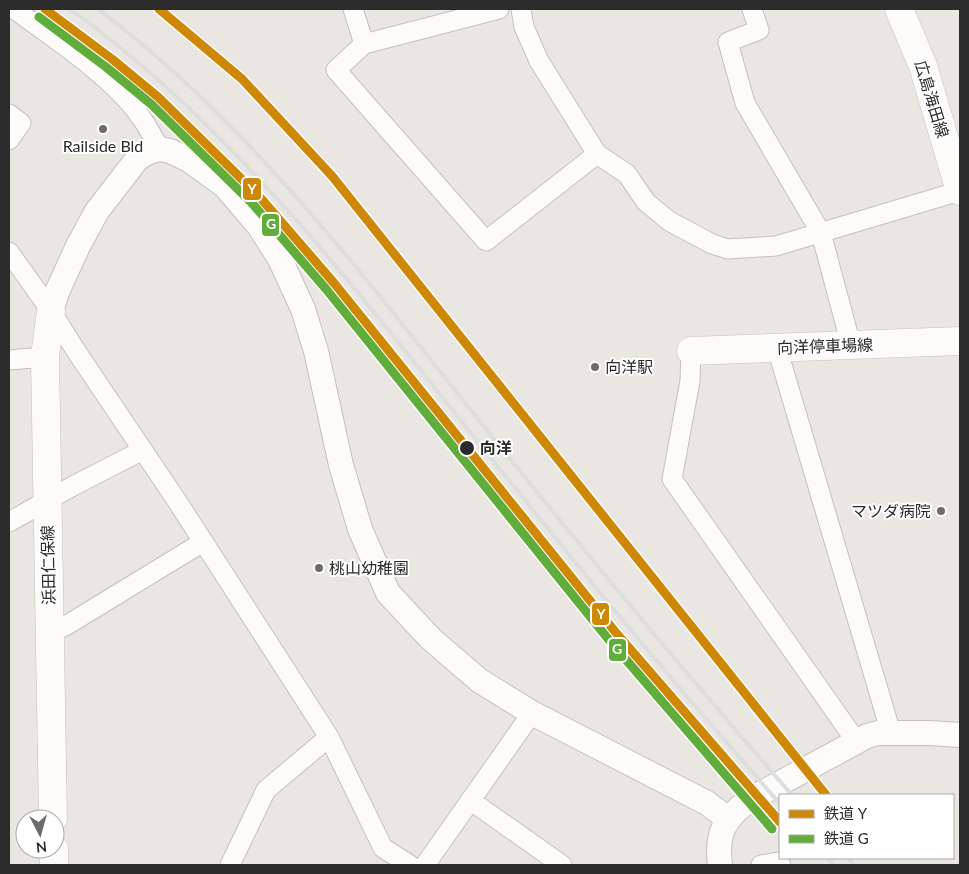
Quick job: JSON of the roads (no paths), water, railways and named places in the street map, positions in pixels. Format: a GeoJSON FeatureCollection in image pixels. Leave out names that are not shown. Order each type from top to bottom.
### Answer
{"type":"FeatureCollection","features":[{"type":"Feature","properties":{"kind":"main road","name":"広島海田線"},"geometry":{"type":"LineString","coordinates":[[899,9],[923,66],[960,191]]}},
{"type":"Feature","properties":{"kind":"main road","name":"浜田仁保線"},"geometry":{"type":"LineString","coordinates":[[52,311],[45,357],[53,809]]}},
{"type":"Feature","properties":{"kind":"main road","name":"向洋停車場線"},"geometry":{"type":"LineString","coordinates":[[690,351],[960,341]]}},
{"type":"Feature","properties":{"kind":"street"},"geometry":{"type":"LineString","coordinates":[[14,9],[94,70],[120,93],[140,116],[160,150]]}},
{"type":"Feature","properties":{"kind":"street"},"geometry":{"type":"LineString","coordinates":[[352,9],[364,44]]}},
{"type":"Feature","properties":{"kind":"street"},"geometry":{"type":"LineString","coordinates":[[499,9],[364,44],[336,70],[486,242],[597,154]]}},
{"type":"Feature","properties":{"kind":"street"},"geometry":{"type":"LineString","coordinates":[[521,9],[524,28],[539,61],[597,154],[627,174],[646,202],[669,221],[695,236],[728,249],[776,246],[960,191]]}},
{"type":"Feature","properties":{"kind":"street"},"geometry":{"type":"LineString","coordinates":[[752,9],[758,30],[728,42],[745,103],[821,233],[852,345]]}},
{"type":"Feature","properties":{"kind":"street"},"geometry":{"type":"LineString","coordinates":[[9,114],[21,123],[9,140]]}},
{"type":"Feature","properties":{"kind":"street"},"geometry":{"type":"LineString","coordinates":[[52,311],[57,292],[78,246],[98,211],[138,158],[149,152],[170,151],[189,160],[225,186],[259,226],[280,259],[307,320],[316,351],[341,465],[360,529],[388,593],[432,639],[480,681],[532,713],[707,803],[728,819]]}},
{"type":"Feature","properties":{"kind":"street"},"geometry":{"type":"LineString","coordinates":[[9,252],[52,311],[76,351],[143,450],[329,737],[383,848],[410,865]]}},
{"type":"Feature","properties":{"kind":"street"},"geometry":{"type":"LineString","coordinates":[[777,348],[891,733]]}},
{"type":"Feature","properties":{"kind":"street"},"geometry":{"type":"LineString","coordinates":[[690,351],[690,381],[672,479],[856,741]]}},
{"type":"Feature","properties":{"kind":"street"},"geometry":{"type":"LineString","coordinates":[[9,360],[45,357]]}},
{"type":"Feature","properties":{"kind":"street"},"geometry":{"type":"LineString","coordinates":[[9,522],[143,450]]}},
{"type":"Feature","properties":{"kind":"street"},"geometry":{"type":"LineString","coordinates":[[50,633],[68,626],[203,542]]}},
{"type":"Feature","properties":{"kind":"street"},"geometry":{"type":"LineString","coordinates":[[425,865],[532,713]]}},
{"type":"Feature","properties":{"kind":"street"},"geometry":{"type":"LineString","coordinates":[[720,865],[718,843],[721,830],[728,819],[749,800],[856,741],[878,733],[960,735]]}},
{"type":"Feature","properties":{"kind":"street"},"geometry":{"type":"LineString","coordinates":[[230,865],[266,790],[329,737]]}},
{"type":"Feature","properties":{"kind":"street"},"geometry":{"type":"LineString","coordinates":[[470,800],[562,865]]}},
{"type":"Feature","properties":{"kind":"street"},"geometry":{"type":"LineString","coordinates":[[761,865],[778,862],[781,865]]}},
{"type":"Feature","properties":{"kind":"railway"},"geometry":{"type":"LineString","coordinates":[[70,9],[129,54],[184,103],[286,209],[382,321],[618,615],[779,803]]}},
{"type":"Feature","properties":{"kind":"railway"},"geometry":{"type":"LineString","coordinates":[[98,9],[153,53],[204,100],[300,202],[346,255],[593,561],[791,794]]}},
{"type":"Feature","properties":{"kind":"railway"},"geometry":{"type":"LineString","coordinates":[[828,859],[833,865]]}},
{"type":"Feature","properties":{"kind":"railway"},"geometry":{"type":"LineString","coordinates":[[848,859],[854,865]]}},
{"type":"Feature","properties":{"kind":"rail line","name":"Y"},"geometry":{"type":"LineString","coordinates":[[45,9],[112,59],[158,97],[258,195],[334,283],[617,634],[779,821]]}},
{"type":"Feature","properties":{"kind":"rail line","name":"Y"},"geometry":{"type":"LineString","coordinates":[[159,9],[242,79],[332,176],[825,794]]}},
{"type":"Feature","properties":{"kind":"rail line","name":"G"},"geometry":{"type":"LineString","coordinates":[[39,17],[106,67],[151,104],[251,202],[326,289],[609,640],[772,829]]}},
{"type":"Feature","properties":{"kind":"place","name":"Railside Bld"},"geometry":{"type":"Point","coordinates":[103,129]}},
{"type":"Feature","properties":{"kind":"place","name":"向洋駅"},"geometry":{"type":"Point","coordinates":[595,367]}},
{"type":"Feature","properties":{"kind":"place","name":"向洋"},"geometry":{"type":"Point","coordinates":[467,448]}},
{"type":"Feature","properties":{"kind":"place","name":"マツダ病院"},"geometry":{"type":"Point","coordinates":[941,511]}},
{"type":"Feature","properties":{"kind":"place","name":"桃山幼稚園"},"geometry":{"type":"Point","coordinates":[319,568]}}]}
